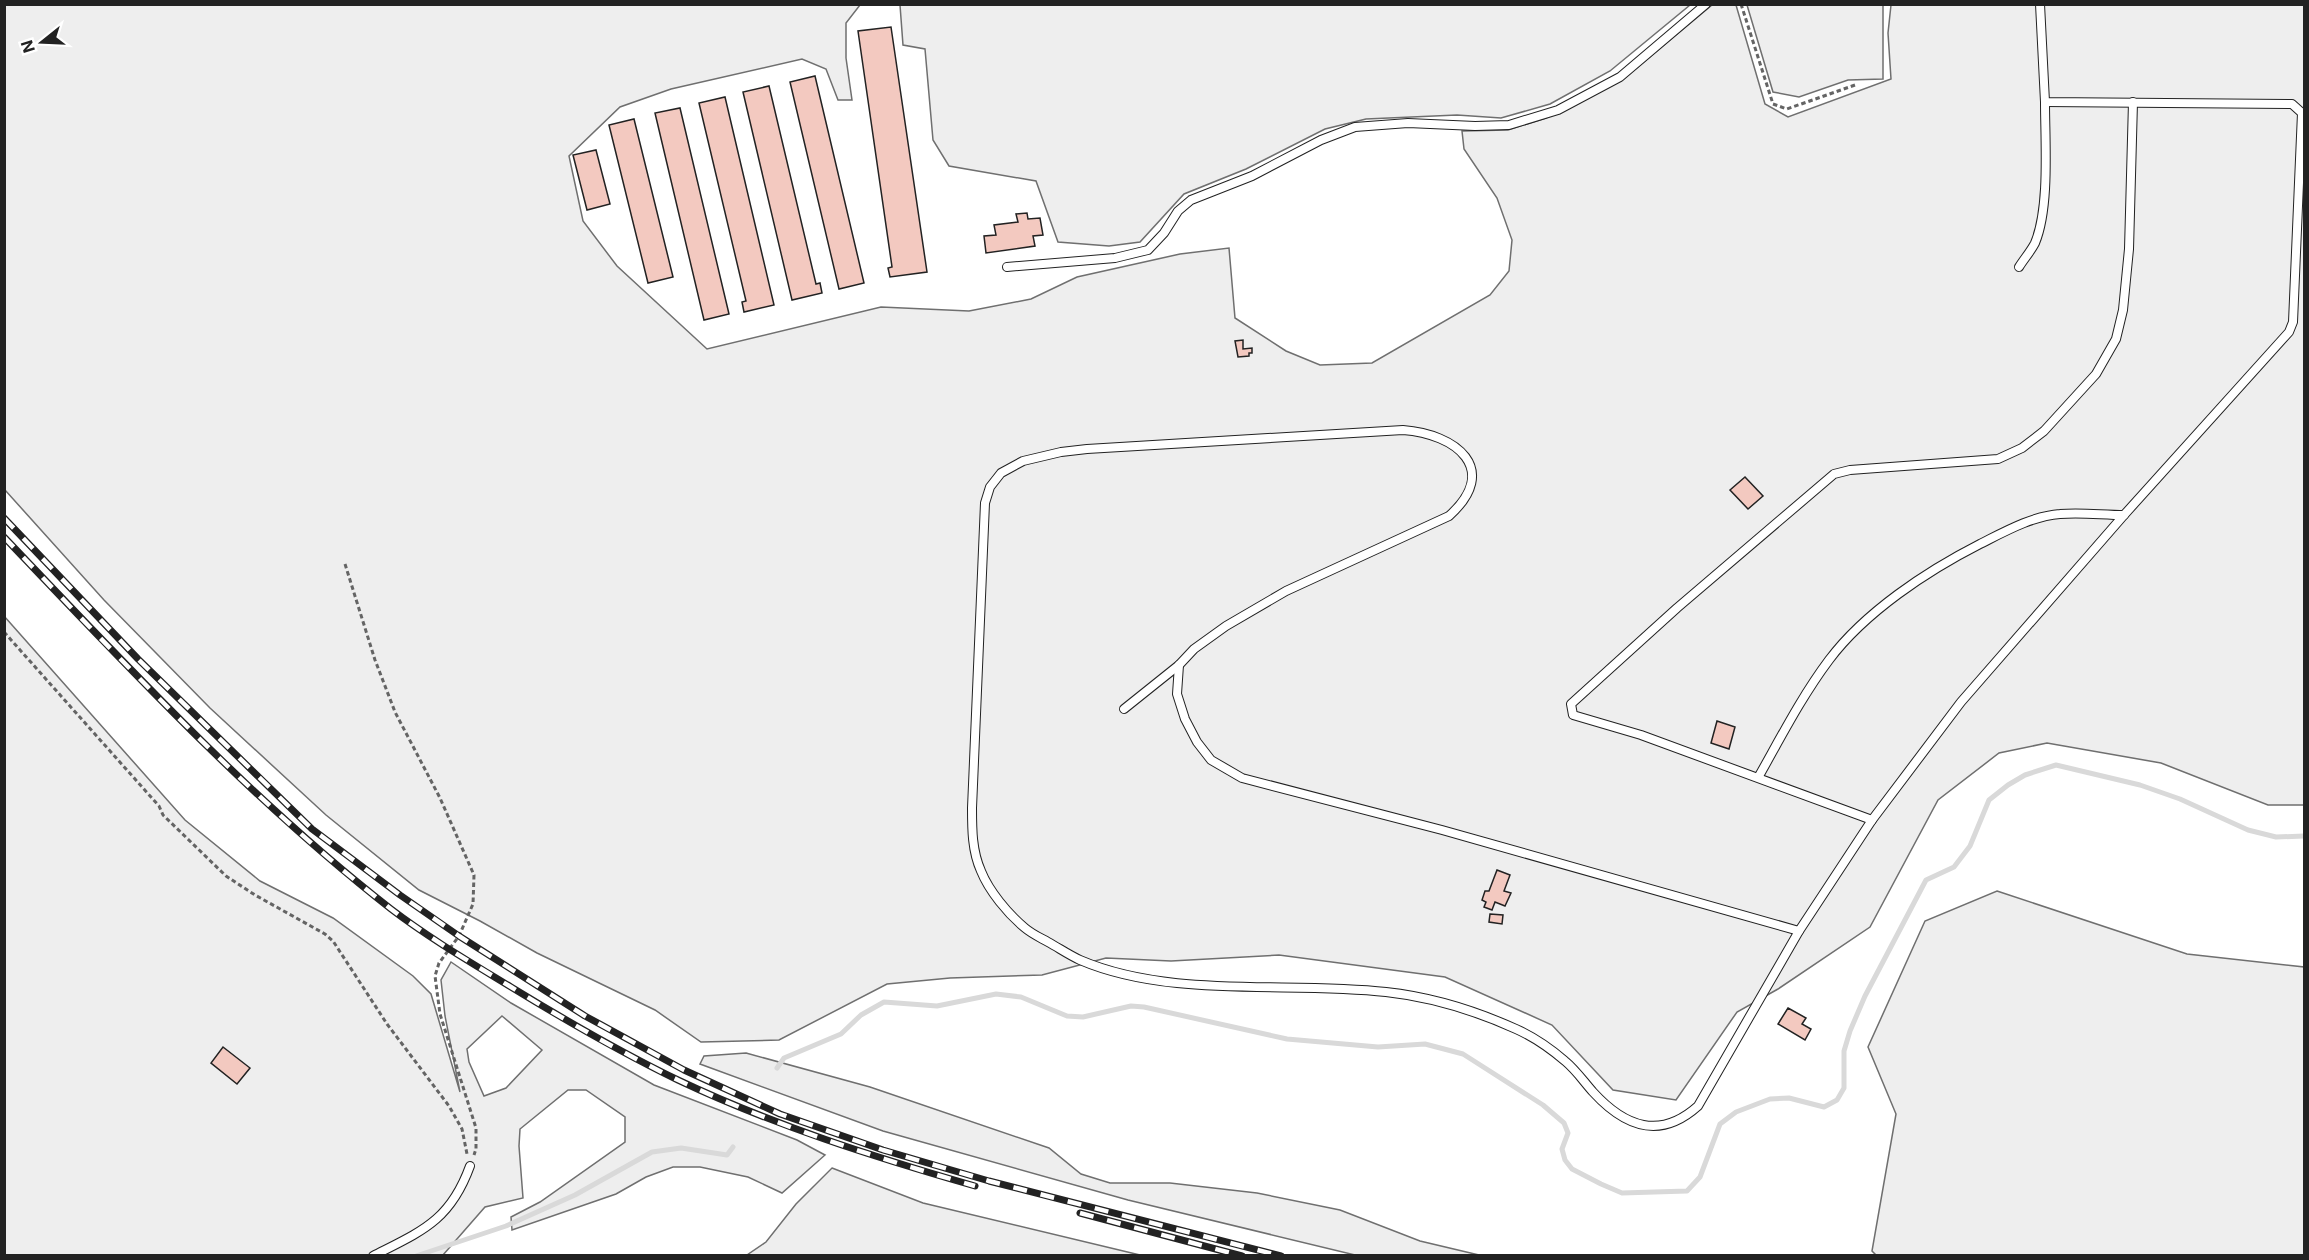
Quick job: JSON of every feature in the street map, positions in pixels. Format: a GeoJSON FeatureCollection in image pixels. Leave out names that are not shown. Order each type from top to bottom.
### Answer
{"type":"FeatureCollection","features":[{"type":"Feature","properties":{"kind":"lane"},"geometry":{"type":"LineString","coordinates":[[1007,267],[1115,258],[1148,250],[1164,233],[1178,211],[1191,200],[1252,176],[1321,140],[1355,127],[1408,123],[1509,125],[1558,110],[1620,77],[1706,4]]}},
{"type":"Feature","properties":{"kind":"lane"},"geometry":{"type":"LineString","coordinates":[[2019,267],[2034,244],[2042,213],[2045,102],[2040,4]]}},
{"type":"Feature","properties":{"kind":"lane"},"geometry":{"type":"LineString","coordinates":[[1124,709],[1179,665],[1194,649],[1226,626],[1286,591],[1441,520],[1456,509],[1473,482],[1472,468],[1464,453],[1434,435],[1403,430],[1087,449],[1023,461],[1001,473],[990,487],[985,503],[972,808],[973,842],[981,871],[999,900],[1025,928],[1079,960],[1116,973],[1177,983],[1385,992],[1437,1000],[1488,1016],[1530,1035],[1567,1062],[1594,1094],[1628,1119],[1649,1127],[1668,1125],[1684,1119],[1698,1106],[1799,931],[1872,820],[1961,702],[2049,604],[2124,515],[2289,332],[2293,322],[2302,113],[2292,104],[2045,102]]}},
{"type":"Feature","properties":{"kind":"lane"},"geometry":{"type":"LineString","coordinates":[[1872,820],[1758,776],[1641,735],[1573,715],[1571,704],[1677,608],[1834,474],[1850,470],[1998,459],[2022,448],[2044,431],[2096,374],[2116,339],[2123,310],[2129,249],[2133,102]]}},
{"type":"Feature","properties":{"kind":"lane"},"geometry":{"type":"LineString","coordinates":[[1758,776],[1796,708],[1830,658],[1858,628],[1920,578],[1959,555],[2028,521],[2059,514],[2124,515]]}},
{"type":"Feature","properties":{"kind":"lane"},"geometry":{"type":"LineString","coordinates":[[1179,665],[1177,694],[1185,719],[1197,742],[1211,760],[1242,778],[1465,837],[1799,931]]}},
{"type":"Feature","properties":{"kind":"lane"},"geometry":{"type":"LineString","coordinates":[[373,1256],[412,1236],[442,1216],[463,1186],[470,1166]]}},
{"type":"Feature","properties":{"kind":"path"},"geometry":{"type":"LineString","coordinates":[[1741,4],[1773,104],[1787,109],[1855,85]]}},
{"type":"Feature","properties":{"kind":"path"},"geometry":{"type":"LineString","coordinates":[[345,564],[375,660],[395,712],[440,798],[474,875],[473,904],[459,936],[439,963],[435,976],[440,1014],[476,1128],[476,1149],[470,1166]]}},
{"type":"Feature","properties":{"kind":"path"},"geometry":{"type":"LineString","coordinates":[[4,632],[151,797],[164,815],[226,876],[255,895],[326,934],[333,941],[387,1024],[449,1106],[462,1129],[470,1166]]}},
{"type":"Feature","properties":{"kind":"shaded area"},"geometry":{"type":"Polygon","coordinates":[[[900,4],[1690,5],[1610,71],[1550,104],[1501,118],[1457,115],[1366,119],[1325,129],[1246,169],[1184,194],[1140,242],[1109,246],[1058,242],[1036,181],[949,166],[933,140],[925,49],[903,45],[900,4]]]}},
{"type":"Feature","properties":{"kind":"shaded area"},"geometry":{"type":"Polygon","coordinates":[[[4,5],[860,5],[846,23],[846,58],[852,100],[838,100],[826,69],[802,59],[671,89],[620,107],[569,156],[583,221],[617,266],[707,349],[881,307],[969,311],[1031,299],[1077,277],[1180,254],[1229,248],[1235,318],[1286,351],[1320,365],[1372,363],[1490,295],[1509,271],[1512,240],[1497,198],[1464,149],[1462,131],[1508,130],[1546,118],[1622,80],[1712,5],[1736,5],[1765,104],[1788,117],[1891,79],[1888,33],[1891,5],[2304,5],[2304,805],[2268,805],[2161,763],[2047,743],[1999,753],[1938,800],[1870,927],[1778,989],[1737,1012],[1676,1100],[1613,1090],[1552,1025],[1445,977],[1279,955],[1171,961],[1106,958],[1042,975],[950,978],[887,984],[779,1040],[701,1042],[655,1010],[537,953],[419,890],[326,815],[210,708],[104,600],[5,490],[4,5]]]}},
{"type":"Feature","properties":{"kind":"shaded area"},"geometry":{"type":"Polygon","coordinates":[[[1747,5],[1883,5],[1883,79],[1848,80],[1799,97],[1773,92],[1747,5]]]}},
{"type":"Feature","properties":{"kind":"shaded area"},"geometry":{"type":"Polygon","coordinates":[[[4,616],[185,820],[260,881],[333,918],[413,976],[431,994],[460,1092],[445,1016],[441,980],[451,962],[511,1003],[654,1085],[797,1140],[825,1155],[782,1193],[748,1177],[700,1167],[673,1167],[646,1177],[616,1194],[512,1230],[511,1217],[540,1202],[625,1142],[625,1117],[586,1090],[568,1090],[520,1129],[523,1198],[485,1207],[443,1255],[5,1255],[4,616]],[[502,1016],[467,1049],[469,1062],[484,1096],[506,1088],[542,1050],[502,1016]]]}},
{"type":"Feature","properties":{"kind":"shaded area"},"geometry":{"type":"Polygon","coordinates":[[[1997,891],[2187,954],[2304,967],[2304,1255],[1877,1256],[1872,1251],[1896,1114],[1868,1047],[1925,921],[1997,891]]]}},
{"type":"Feature","properties":{"kind":"shaded area"},"geometry":{"type":"Polygon","coordinates":[[[746,1053],[870,1087],[1049,1148],[1081,1174],[1110,1183],[1170,1183],[1257,1193],[1340,1210],[1420,1241],[1479,1255],[1355,1255],[1128,1200],[883,1131],[700,1064],[704,1056],[746,1053]]]}},
{"type":"Feature","properties":{"kind":"shaded area"},"geometry":{"type":"Polygon","coordinates":[[[832,1168],[923,1203],[1140,1255],[747,1255],[766,1242],[796,1204],[832,1168]]]}},
{"type":"Feature","properties":{"kind":"building"},"geometry":{"type":"Polygon","coordinates":[[[891,27],[927,272],[890,277],[888,268],[892,267],[858,31],[891,27]]]}},
{"type":"Feature","properties":{"kind":"building"},"geometry":{"type":"Polygon","coordinates":[[[815,76],[864,283],[839,289],[790,82],[815,76]]]}},
{"type":"Feature","properties":{"kind":"building"},"geometry":{"type":"Polygon","coordinates":[[[769,86],[816,284],[820,283],[822,293],[792,300],[743,92],[769,86]]]}},
{"type":"Feature","properties":{"kind":"building"},"geometry":{"type":"Polygon","coordinates":[[[725,97],[774,305],[744,312],[742,302],[746,301],[699,103],[725,97]]]}},
{"type":"Feature","properties":{"kind":"building"},"geometry":{"type":"Polygon","coordinates":[[[680,108],[729,314],[704,320],[655,113],[680,108]]]}},
{"type":"Feature","properties":{"kind":"building"},"geometry":{"type":"Polygon","coordinates":[[[634,119],[673,277],[648,283],[609,125],[634,119]]]}},
{"type":"Feature","properties":{"kind":"building"},"geometry":{"type":"Polygon","coordinates":[[[596,150],[610,204],[587,210],[573,155],[596,150]]]}},
{"type":"Feature","properties":{"kind":"building"},"geometry":{"type":"Polygon","coordinates":[[[1027,213],[1028,219],[1040,218],[1043,235],[1033,236],[1035,246],[986,253],[984,236],[996,235],[994,225],[1018,222],[1016,214],[1027,213]]]}},
{"type":"Feature","properties":{"kind":"building"},"geometry":{"type":"Polygon","coordinates":[[[1243,340],[1243,349],[1252,348],[1252,353],[1249,353],[1249,356],[1238,357],[1235,341],[1243,340]]]}},
{"type":"Feature","properties":{"kind":"building"},"geometry":{"type":"Polygon","coordinates":[[[1745,477],[1763,496],[1748,509],[1730,490],[1745,477]]]}},
{"type":"Feature","properties":{"kind":"building"},"geometry":{"type":"Polygon","coordinates":[[[1717,721],[1735,727],[1729,749],[1711,743],[1717,721]]]}},
{"type":"Feature","properties":{"kind":"building"},"geometry":{"type":"Polygon","coordinates":[[[1497,870],[1510,875],[1504,891],[1511,893],[1505,906],[1495,902],[1492,910],[1484,907],[1486,902],[1482,900],[1485,891],[1489,891],[1497,870]]]}},
{"type":"Feature","properties":{"kind":"building"},"geometry":{"type":"Polygon","coordinates":[[[1490,914],[1503,915],[1502,924],[1489,922],[1490,914]]]}},
{"type":"Feature","properties":{"kind":"building"},"geometry":{"type":"Polygon","coordinates":[[[1788,1008],[1806,1018],[1802,1024],[1811,1029],[1805,1040],[1778,1024],[1788,1008]]]}},
{"type":"Feature","properties":{"kind":"building"},"geometry":{"type":"Polygon","coordinates":[[[223,1047],[250,1068],[237,1084],[211,1063],[223,1047]]]}},
{"type":"Feature","properties":{"kind":"waterway"},"geometry":{"type":"LineString","coordinates":[[777,1068],[784,1058],[841,1034],[861,1015],[884,1002],[937,1006],[996,994],[1021,997],[1067,1016],[1083,1017],[1131,1006],[1144,1007],[1287,1039],[1378,1047],[1425,1044],[1463,1054],[1543,1105],[1564,1123],[1568,1133],[1562,1149],[1565,1160],[1572,1169],[1622,1193],[1687,1191],[1700,1177],[1720,1124],[1736,1112],[1770,1099],[1789,1098],[1824,1107],[1837,1100],[1844,1088],[1844,1051],[1850,1031],[1865,996],[1926,880],[1954,867],[1970,846],[1989,800],[2025,775],[2056,765],[2140,785],[2180,799],[2248,830],[2276,837],[2304,836]]}},
{"type":"Feature","properties":{"kind":"waterway"},"geometry":{"type":"LineString","coordinates":[[416,1256],[506,1226],[575,1195],[652,1152],[681,1148],[727,1155],[733,1147]]}},
{"type":"Feature","properties":{"kind":"railway"},"geometry":{"type":"LineString","coordinates":[[4,518],[138,659],[312,829],[459,936],[585,1016],[684,1070],[780,1114],[883,1150],[989,1181],[1281,1256]]}},
{"type":"Feature","properties":{"kind":"railway"},"geometry":{"type":"LineString","coordinates":[[4,537],[143,682],[288,823],[391,909],[435,940],[572,1024],[678,1080],[787,1126],[899,1164],[975,1186]]}},
{"type":"Feature","properties":{"kind":"railway"},"geometry":{"type":"LineString","coordinates":[[1080,1213],[1242,1256]]}}]}
